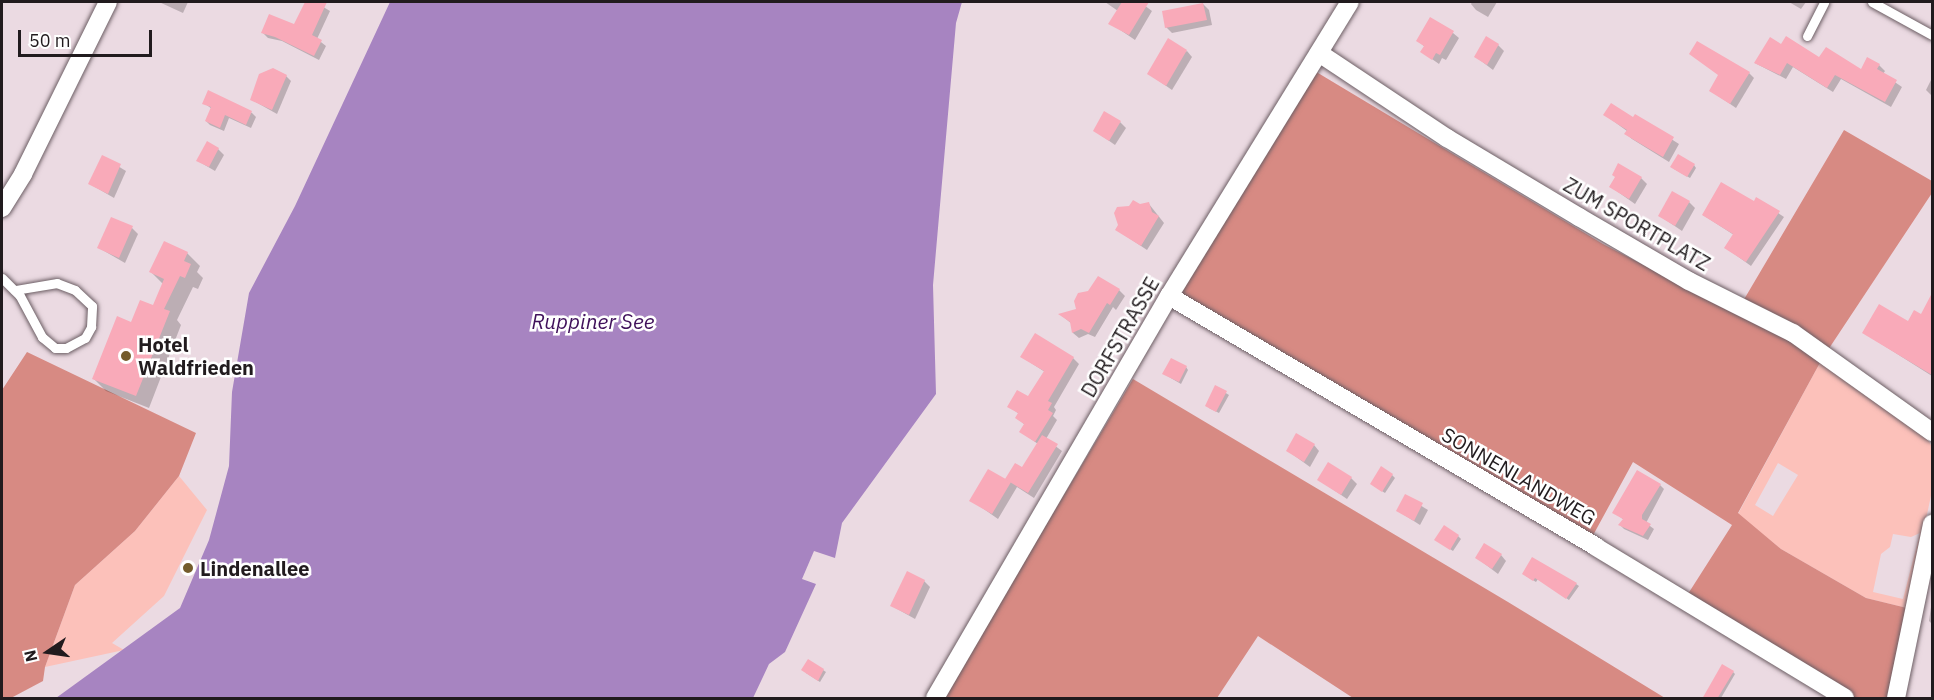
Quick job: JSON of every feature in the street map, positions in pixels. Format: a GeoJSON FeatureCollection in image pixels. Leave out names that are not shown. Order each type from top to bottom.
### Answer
{"type":"FeatureCollection","features":[{"type":"Feature","properties":{"kind":"street"},"geometry":{"type":"LineString","coordinates":[[2,208],[23,174],[108,2]]}},
{"type":"Feature","properties":{"kind":"street","name":"DORFSTRASSE"},"geometry":{"type":"LineString","coordinates":[[935,699],[1169,296],[1350,2]]}},
{"type":"Feature","properties":{"kind":"street","name":"ZUM SPORTPLATZ"},"geometry":{"type":"LineString","coordinates":[[1319,53],[1447,138],[1579,217],[1689,281],[1793,333],[1932,432]]}},
{"type":"Feature","properties":{"kind":"street","name":"SONNENLANDWEG"},"geometry":{"type":"LineString","coordinates":[[1169,296],[1596,547],[1845,699]]}},
{"type":"Feature","properties":{"kind":"street"},"geometry":{"type":"LineString","coordinates":[[1896,699],[1932,524]]}},
{"type":"Feature","properties":{"kind":"lane"},"geometry":{"type":"LineString","coordinates":[[1807,36],[1824,2]]}},
{"type":"Feature","properties":{"kind":"lane"},"geometry":{"type":"LineString","coordinates":[[1872,2],[1932,35]]}},
{"type":"Feature","properties":{"kind":"lane"},"geometry":{"type":"LineString","coordinates":[[2,278],[15,290],[42,337],[55,348],[76,345],[91,327],[92,306],[75,290],[57,283],[15,290]]}},
{"type":"Feature","properties":{"kind":"shaded area"},"geometry":{"type":"Polygon","coordinates":[[[1313,70],[1603,244],[1736,313],[1844,130],[1932,181],[1932,193],[1822,359],[1738,513],[1781,549],[1866,598],[1907,608],[1889,698],[1856,698],[1686,597],[1732,525],[1633,462],[1591,539],[1171,296],[1313,70]]]}},
{"type":"Feature","properties":{"kind":"shaded area"},"geometry":{"type":"Polygon","coordinates":[[[27,352],[196,433],[179,476],[135,531],[75,585],[45,667],[43,681],[11,698],[2,698],[2,390],[27,352]]]}},
{"type":"Feature","properties":{"kind":"shaded area"},"geometry":{"type":"Polygon","coordinates":[[[1822,359],[1927,438],[1932,447],[1932,491],[1907,608],[1866,598],[1781,549],[1738,514],[1822,359]],[[1778,463],[1755,505],[1773,516],[1798,475],[1778,463]],[[1920,533],[1911,537],[1893,534],[1890,547],[1881,554],[1873,592],[1903,599],[1920,533]]]}},
{"type":"Feature","properties":{"kind":"shaded area"},"geometry":{"type":"Polygon","coordinates":[[[1133,379],[1665,698],[1353,698],[1258,636],[1217,698],[943,698],[1133,379]]]}},
{"type":"Feature","properties":{"kind":"shaded area"},"geometry":{"type":"Polygon","coordinates":[[[179,476],[207,510],[164,596],[112,643],[124,650],[45,667],[75,585],[135,531],[179,476]]]}},
{"type":"Feature","properties":{"kind":"water","name":"Ruppiner See"},"geometry":{"type":"Polygon","coordinates":[[[390,2],[962,2],[956,23],[933,285],[936,394],[842,523],[835,558],[814,551],[802,579],[816,584],[785,652],[769,664],[753,698],[56,698],[180,608],[209,540],[229,466],[232,392],[249,293],[295,206],[390,2]]]}},
{"type":"Feature","properties":{"kind":"building"},"geometry":{"type":"Polygon","coordinates":[[[305,2],[327,2],[312,35],[322,40],[314,56],[275,37],[261,33],[269,14],[294,24],[305,2]]]}},
{"type":"Feature","properties":{"kind":"building"},"geometry":{"type":"Polygon","coordinates":[[[1122,2],[1149,2],[1129,35],[1108,24],[1122,2]]]}},
{"type":"Feature","properties":{"kind":"building"},"geometry":{"type":"Polygon","coordinates":[[[1203,3],[1207,20],[1165,28],[1162,11],[1203,3]]]}},
{"type":"Feature","properties":{"kind":"building"},"geometry":{"type":"Polygon","coordinates":[[[1430,17],[1454,31],[1440,55],[1436,53],[1432,60],[1420,52],[1424,46],[1416,41],[1430,17]]]}},
{"type":"Feature","properties":{"kind":"building"},"geometry":{"type":"Polygon","coordinates":[[[1486,36],[1499,44],[1487,65],[1474,57],[1486,36]]]}},
{"type":"Feature","properties":{"kind":"building"},"geometry":{"type":"Polygon","coordinates":[[[1786,36],[1819,57],[1826,47],[1861,69],[1867,57],[1880,64],[1877,69],[1897,80],[1885,102],[1835,75],[1827,88],[1787,63],[1780,75],[1754,63],[1770,37],[1781,44],[1786,36]]]}},
{"type":"Feature","properties":{"kind":"building"},"geometry":{"type":"Polygon","coordinates":[[[1168,38],[1187,50],[1166,86],[1147,74],[1168,38]]]}},
{"type":"Feature","properties":{"kind":"building"},"geometry":{"type":"Polygon","coordinates":[[[1697,41],[1750,72],[1730,104],[1709,91],[1718,75],[1689,54],[1697,41]]]}},
{"type":"Feature","properties":{"kind":"building"},"geometry":{"type":"Polygon","coordinates":[[[273,68],[287,75],[272,110],[250,100],[259,74],[273,68]]]}},
{"type":"Feature","properties":{"kind":"building"},"geometry":{"type":"Polygon","coordinates":[[[208,90],[252,111],[246,125],[225,115],[220,128],[205,121],[211,107],[202,104],[208,90]]]}},
{"type":"Feature","properties":{"kind":"building"},"geometry":{"type":"Polygon","coordinates":[[[1611,103],[1633,117],[1635,114],[1674,137],[1663,157],[1624,134],[1627,130],[1603,115],[1611,103]]]}},
{"type":"Feature","properties":{"kind":"building"},"geometry":{"type":"Polygon","coordinates":[[[1104,111],[1121,121],[1109,141],[1093,131],[1104,111]]]}},
{"type":"Feature","properties":{"kind":"building"},"geometry":{"type":"Polygon","coordinates":[[[207,141],[219,148],[209,167],[196,161],[207,141]]]}},
{"type":"Feature","properties":{"kind":"building"},"geometry":{"type":"Polygon","coordinates":[[[1678,154],[1695,164],[1687,177],[1670,167],[1678,154]]]}},
{"type":"Feature","properties":{"kind":"building"},"geometry":{"type":"Polygon","coordinates":[[[102,155],[121,164],[108,194],[88,184],[102,155]]]}},
{"type":"Feature","properties":{"kind":"building"},"geometry":{"type":"Polygon","coordinates":[[[1618,163],[1642,177],[1629,199],[1609,187],[1615,177],[1612,175],[1618,163]]]}},
{"type":"Feature","properties":{"kind":"building"},"geometry":{"type":"Polygon","coordinates":[[[1721,182],[1754,201],[1756,197],[1780,211],[1746,262],[1724,248],[1733,234],[1702,215],[1721,182]]]}},
{"type":"Feature","properties":{"kind":"building"},"geometry":{"type":"Polygon","coordinates":[[[1672,191],[1690,201],[1675,226],[1658,216],[1672,191]]]}},
{"type":"Feature","properties":{"kind":"building"},"geometry":{"type":"Polygon","coordinates":[[[1133,200],[1140,204],[1149,202],[1152,212],[1159,216],[1141,246],[1115,230],[1118,225],[1114,213],[1117,207],[1129,206],[1133,200]]]}},
{"type":"Feature","properties":{"kind":"building"},"geometry":{"type":"Polygon","coordinates":[[[111,217],[133,226],[119,258],[97,248],[111,217]]]}},
{"type":"Feature","properties":{"kind":"building"},"geometry":{"type":"Polygon","coordinates":[[[164,241],[188,252],[184,261],[191,264],[185,278],[180,276],[164,309],[170,311],[136,396],[92,379],[117,316],[131,322],[140,300],[153,305],[164,279],[149,272],[164,241]]]}},
{"type":"Feature","properties":{"kind":"building"},"geometry":{"type":"Polygon","coordinates":[[[1098,276],[1120,289],[1110,305],[1107,303],[1089,333],[1081,329],[1072,333],[1070,322],[1058,314],[1076,309],[1074,301],[1078,293],[1088,291],[1098,276]]]}},
{"type":"Feature","properties":{"kind":"building"},"geometry":{"type":"Polygon","coordinates":[[[1932,293],[1932,375],[1862,333],[1879,304],[1908,321],[1914,310],[1921,314],[1932,293]]]}},
{"type":"Feature","properties":{"kind":"building"},"geometry":{"type":"Polygon","coordinates":[[[1035,333],[1074,357],[1048,401],[1052,403],[1048,410],[1053,413],[1035,442],[1019,432],[1024,424],[1015,418],[1018,413],[1007,407],[1017,390],[1028,396],[1044,371],[1020,357],[1035,333]]]}},
{"type":"Feature","properties":{"kind":"building"},"geometry":{"type":"Polygon","coordinates":[[[1171,358],[1187,366],[1179,382],[1162,374],[1171,358]]]}},
{"type":"Feature","properties":{"kind":"building"},"geometry":{"type":"Polygon","coordinates":[[[1215,385],[1227,391],[1216,412],[1205,406],[1215,385]]]}},
{"type":"Feature","properties":{"kind":"building"},"geometry":{"type":"Polygon","coordinates":[[[1296,433],[1315,444],[1304,462],[1286,451],[1296,433]]]}},
{"type":"Feature","properties":{"kind":"building"},"geometry":{"type":"Polygon","coordinates":[[[1042,435],[1058,444],[1028,493],[1005,479],[1015,463],[1022,467],[1042,435]]]}},
{"type":"Feature","properties":{"kind":"building"},"geometry":{"type":"Polygon","coordinates":[[[1328,462],[1352,477],[1341,495],[1317,480],[1328,462]]]}},
{"type":"Feature","properties":{"kind":"building"},"geometry":{"type":"Polygon","coordinates":[[[1381,466],[1393,474],[1382,492],[1370,484],[1381,466]]]}},
{"type":"Feature","properties":{"kind":"building"},"geometry":{"type":"Polygon","coordinates":[[[988,469],[1011,482],[992,514],[969,501],[988,469]]]}},
{"type":"Feature","properties":{"kind":"building"},"geometry":{"type":"Polygon","coordinates":[[[1637,470],[1661,484],[1642,515],[1642,519],[1651,524],[1643,536],[1618,525],[1623,519],[1612,513],[1637,470]]]}},
{"type":"Feature","properties":{"kind":"building"},"geometry":{"type":"Polygon","coordinates":[[[1405,494],[1423,503],[1414,521],[1396,511],[1405,494]]]}},
{"type":"Feature","properties":{"kind":"building"},"geometry":{"type":"Polygon","coordinates":[[[1444,525],[1459,535],[1450,550],[1434,540],[1444,525]]]}},
{"type":"Feature","properties":{"kind":"building"},"geometry":{"type":"Polygon","coordinates":[[[1484,543],[1502,554],[1492,569],[1475,558],[1484,543]]]}},
{"type":"Feature","properties":{"kind":"building"},"geometry":{"type":"Polygon","coordinates":[[[1532,557],[1577,583],[1566,599],[1535,578],[1533,581],[1522,574],[1532,557]]]}},
{"type":"Feature","properties":{"kind":"building"},"geometry":{"type":"Polygon","coordinates":[[[907,571],[925,580],[909,615],[890,606],[907,571]]]}},
{"type":"Feature","properties":{"kind":"building"},"geometry":{"type":"Polygon","coordinates":[[[808,659],[824,669],[818,681],[801,670],[808,659]]]}},
{"type":"Feature","properties":{"kind":"building"},"geometry":{"type":"Polygon","coordinates":[[[1722,664],[1734,671],[1717,699],[1702,699],[1722,664]]]}},
{"type":"Feature","properties":{"kind":"place","name":"Hotel Waldfrieden"},"geometry":{"type":"Point","coordinates":[126,356]}},
{"type":"Feature","properties":{"kind":"place","name":"Lindenallee"},"geometry":{"type":"Point","coordinates":[188,568]}}]}
